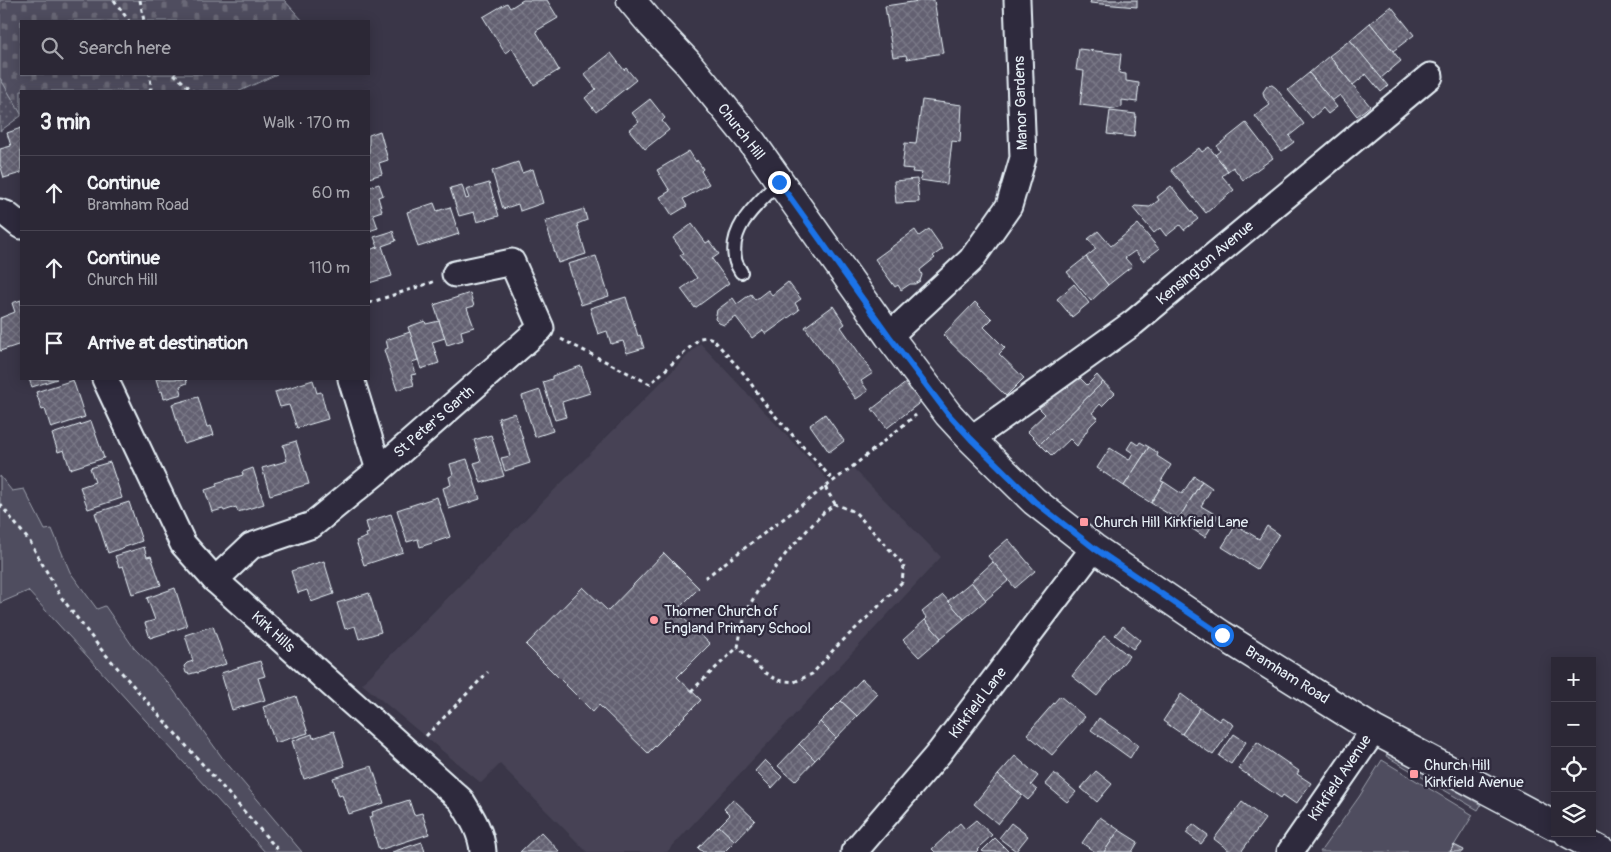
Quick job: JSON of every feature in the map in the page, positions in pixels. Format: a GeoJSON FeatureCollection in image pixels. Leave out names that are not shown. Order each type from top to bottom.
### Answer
{"type":"FeatureCollection","features":[{"type":"Feature","properties":{"kind":"street","name":"Church Hill"},"geometry":{"type":"LineString","coordinates":[[631,0],[752,142],[889,336],[948,414],[1034,501]]}},
{"type":"Feature","properties":{"kind":"street","name":"Manor Gardens"},"geometry":{"type":"LineString","coordinates":[[889,336],[971,260],[1009,206],[1023,158],[1017,0]]}},
{"type":"Feature","properties":{"kind":"street","name":"Kensington Avenue"},"geometry":{"type":"LineString","coordinates":[[971,439],[1133,323],[1430,76]]}},
{"type":"Feature","properties":{"kind":"street"},"geometry":{"type":"LineString","coordinates":[[0,212],[6,214],[20,225]]}},
{"type":"Feature","properties":{"kind":"street"},"geometry":{"type":"LineString","coordinates":[[455,274],[512,262],[541,328]]}},
{"type":"Feature","properties":{"kind":"street","name":"St Peter's Garth"},"geometry":{"type":"LineString","coordinates":[[215,580],[251,546],[312,525],[379,470],[541,328]]}},
{"type":"Feature","properties":{"kind":"street","name":"Kirk Hills"},"geometry":{"type":"LineString","coordinates":[[105,380],[183,544],[215,580],[461,800],[474,821],[482,843],[483,852]]}},
{"type":"Feature","properties":{"kind":"street"},"geometry":{"type":"LineString","coordinates":[[352,380],[379,470]]}},
{"type":"Feature","properties":{"kind":"street","name":"Bramham Road"},"geometry":{"type":"LineString","coordinates":[[1034,501],[1094,548],[1222,635],[1374,730],[1551,824]]}},
{"type":"Feature","properties":{"kind":"street","name":"Kirkfield Lane"},"geometry":{"type":"LineString","coordinates":[[854,852],[939,753],[1094,548]]}},
{"type":"Feature","properties":{"kind":"street","name":"Kirkfield Avenue"},"geometry":{"type":"LineString","coordinates":[[1290,852],[1374,730]]}},
{"type":"Feature","properties":{"kind":"street"},"geometry":{"type":"LineString","coordinates":[[1575,837],[1603,852]]}},
{"type":"Feature","properties":{"kind":"lane"},"geometry":{"type":"LineString","coordinates":[[741,272],[735,260],[734,244],[740,226],[779,182]]}},
{"type":"Feature","properties":{"kind":"path"},"geometry":{"type":"LineString","coordinates":[[114,0],[128,20]]}},
{"type":"Feature","properties":{"kind":"path"},"geometry":{"type":"LineString","coordinates":[[140,0],[144,20]]}},
{"type":"Feature","properties":{"kind":"path"},"geometry":{"type":"LineString","coordinates":[[149,90],[150,75]]}},
{"type":"Feature","properties":{"kind":"path"},"geometry":{"type":"LineString","coordinates":[[175,75],[192,90]]}},
{"type":"Feature","properties":{"kind":"path"},"geometry":{"type":"LineString","coordinates":[[370,303],[455,274]]}},
{"type":"Feature","properties":{"kind":"path"},"geometry":{"type":"LineString","coordinates":[[541,328],[650,384],[700,338],[707,336],[713,339],[745,375],[768,408],[834,481]]}},
{"type":"Feature","properties":{"kind":"path"},"geometry":{"type":"LineString","coordinates":[[705,578],[834,481],[917,414]]}},
{"type":"Feature","properties":{"kind":"path"},"geometry":{"type":"LineString","coordinates":[[738,647],[764,672],[777,680],[794,682],[812,674],[835,648],[902,582],[904,564],[892,549],[855,512],[835,504],[825,487]]}},
{"type":"Feature","properties":{"kind":"path"},"geometry":{"type":"LineString","coordinates":[[0,504],[30,542],[61,597],[100,648],[280,852]]}},
{"type":"Feature","properties":{"kind":"path"},"geometry":{"type":"LineString","coordinates":[[691,691],[738,647],[747,610],[758,590],[788,552],[824,512],[835,504]]}},
{"type":"Feature","properties":{"kind":"path"},"geometry":{"type":"LineString","coordinates":[[409,753],[488,672]]}},
{"type":"Feature","properties":{"kind":"shaded area","name":"Thorner Church of England Primary School"},"geometry":{"type":"Polygon","coordinates":[[[700,343],[831,483],[853,468],[941,557],[667,852],[587,852],[500,764],[481,783],[362,684],[700,343]]]}},
{"type":"Feature","properties":{"kind":"green space"},"geometry":{"type":"Polygon","coordinates":[[[0,0],[284,0],[302,20],[20,20],[20,75],[275,75],[242,90],[20,90],[20,112],[0,78],[0,0]]]}},
{"type":"Feature","properties":{"kind":"green space"},"geometry":{"type":"Polygon","coordinates":[[[0,78],[20,112],[20,117],[0,131],[0,78]]]}},
{"type":"Feature","properties":{"kind":"green space"},"geometry":{"type":"Polygon","coordinates":[[[0,476],[12,491],[24,489],[45,530],[52,529],[70,572],[97,609],[105,606],[134,648],[169,684],[224,760],[302,852],[265,852],[28,591],[0,603],[0,476]]]}},
{"type":"Feature","properties":{"kind":"green space"},"geometry":{"type":"Polygon","coordinates":[[[1388,751],[1481,805],[1478,810],[1386,756],[1388,751]]]}},
{"type":"Feature","properties":{"kind":"green space"},"geometry":{"type":"Polygon","coordinates":[[[1382,760],[1473,815],[1450,852],[1320,852],[1359,797],[1382,760]]]}},
{"type":"Feature","properties":{"kind":"building"},"geometry":{"type":"Polygon","coordinates":[[[523,0],[547,0],[558,18],[536,31],[559,70],[534,85],[512,48],[505,53],[483,17],[507,3],[510,8],[523,0]]]}},
{"type":"Feature","properties":{"kind":"building"},"geometry":{"type":"Polygon","coordinates":[[[934,0],[943,53],[907,59],[906,55],[893,57],[885,6],[934,0]]]}},
{"type":"Feature","properties":{"kind":"building"},"geometry":{"type":"Polygon","coordinates":[[[1091,0],[1137,0],[1137,7],[1090,3],[1091,0]]]}},
{"type":"Feature","properties":{"kind":"building"},"geometry":{"type":"Polygon","coordinates":[[[1391,6],[1414,35],[1393,51],[1370,23],[1391,6]]]}},
{"type":"Feature","properties":{"kind":"building"},"geometry":{"type":"Polygon","coordinates":[[[1370,23],[1401,61],[1381,78],[1350,40],[1370,23]]]}},
{"type":"Feature","properties":{"kind":"building"},"geometry":{"type":"Polygon","coordinates":[[[1350,40],[1388,86],[1381,92],[1366,74],[1353,85],[1329,56],[1350,40]]]}},
{"type":"Feature","properties":{"kind":"building"},"geometry":{"type":"Polygon","coordinates":[[[1079,49],[1121,54],[1119,73],[1126,74],[1126,81],[1139,83],[1137,102],[1122,100],[1122,107],[1115,109],[1080,105],[1084,71],[1076,70],[1079,49]]]}},
{"type":"Feature","properties":{"kind":"building"},"geometry":{"type":"Polygon","coordinates":[[[611,53],[624,70],[626,68],[636,80],[596,112],[585,98],[596,89],[584,74],[611,53]]]}},
{"type":"Feature","properties":{"kind":"building"},"geometry":{"type":"Polygon","coordinates":[[[1329,56],[1370,106],[1357,116],[1340,95],[1332,101],[1309,73],[1329,56]]]}},
{"type":"Feature","properties":{"kind":"building"},"geometry":{"type":"Polygon","coordinates":[[[1309,73],[1337,107],[1328,114],[1323,108],[1312,118],[1288,90],[1309,73]]]}},
{"type":"Feature","properties":{"kind":"building"},"geometry":{"type":"Polygon","coordinates":[[[1272,85],[1304,124],[1289,136],[1294,142],[1282,151],[1255,116],[1270,105],[1263,92],[1267,86],[1272,85]]]}},
{"type":"Feature","properties":{"kind":"building"},"geometry":{"type":"Polygon","coordinates":[[[650,99],[665,118],[662,121],[669,130],[645,149],[629,130],[639,122],[632,113],[650,99]]]}},
{"type":"Feature","properties":{"kind":"building"},"geometry":{"type":"Polygon","coordinates":[[[922,100],[962,105],[960,142],[952,141],[947,184],[920,180],[922,173],[912,172],[913,169],[902,168],[905,143],[916,144],[922,100]]]}},
{"type":"Feature","properties":{"kind":"building"},"geometry":{"type":"Polygon","coordinates":[[[1110,111],[1136,114],[1134,137],[1107,134],[1110,111]]]}},
{"type":"Feature","properties":{"kind":"building"},"geometry":{"type":"Polygon","coordinates":[[[1246,123],[1273,158],[1243,180],[1233,167],[1228,171],[1215,155],[1220,151],[1217,146],[1246,123]]]}},
{"type":"Feature","properties":{"kind":"building"},"geometry":{"type":"Polygon","coordinates":[[[20,128],[20,173],[4,178],[0,164],[0,149],[11,146],[7,133],[20,128]]]}},
{"type":"Feature","properties":{"kind":"building"},"geometry":{"type":"Polygon","coordinates":[[[380,131],[388,160],[379,163],[382,174],[370,178],[370,135],[380,131]]]}},
{"type":"Feature","properties":{"kind":"building"},"geometry":{"type":"Polygon","coordinates":[[[1209,147],[1228,171],[1222,176],[1234,190],[1206,213],[1171,170],[1199,148],[1202,152],[1209,147]]]}},
{"type":"Feature","properties":{"kind":"building"},"geometry":{"type":"Polygon","coordinates":[[[689,151],[703,169],[701,171],[709,184],[683,199],[687,206],[672,215],[660,197],[670,191],[657,170],[689,151]]]}},
{"type":"Feature","properties":{"kind":"building"},"geometry":{"type":"Polygon","coordinates":[[[518,162],[522,173],[533,169],[543,203],[520,211],[518,204],[503,209],[492,171],[518,162]]]}},
{"type":"Feature","properties":{"kind":"building"},"geometry":{"type":"Polygon","coordinates":[[[917,179],[919,202],[896,203],[894,181],[917,179]]]}},
{"type":"Feature","properties":{"kind":"building"},"geometry":{"type":"Polygon","coordinates":[[[489,183],[499,216],[477,222],[474,212],[459,216],[450,188],[462,185],[466,199],[469,198],[466,190],[489,183]]]}},
{"type":"Feature","properties":{"kind":"building"},"geometry":{"type":"Polygon","coordinates":[[[379,184],[383,195],[378,197],[382,211],[373,214],[378,228],[370,231],[370,187],[379,184]]]}},
{"type":"Feature","properties":{"kind":"building"},"geometry":{"type":"Polygon","coordinates":[[[1171,186],[1198,219],[1184,230],[1180,225],[1166,236],[1160,228],[1154,233],[1133,208],[1135,206],[1150,207],[1159,200],[1157,197],[1171,186]]]}},
{"type":"Feature","properties":{"kind":"building"},"geometry":{"type":"Polygon","coordinates":[[[434,203],[437,211],[450,207],[459,234],[418,247],[407,212],[434,203]]]}},
{"type":"Feature","properties":{"kind":"building"},"geometry":{"type":"Polygon","coordinates":[[[584,209],[587,220],[577,224],[586,254],[558,263],[545,221],[584,209]]]}},
{"type":"Feature","properties":{"kind":"building"},"geometry":{"type":"Polygon","coordinates":[[[692,224],[706,243],[709,241],[719,254],[712,259],[729,283],[695,308],[681,289],[697,278],[680,255],[684,253],[673,238],[692,224]]]}},
{"type":"Feature","properties":{"kind":"building"},"geometry":{"type":"Polygon","coordinates":[[[1138,224],[1159,249],[1143,261],[1135,251],[1125,258],[1132,266],[1108,285],[1086,257],[1096,249],[1088,239],[1098,231],[1111,246],[1138,224]]]}},
{"type":"Feature","properties":{"kind":"building"},"geometry":{"type":"Polygon","coordinates":[[[929,229],[943,249],[933,256],[935,258],[920,270],[922,275],[920,281],[910,284],[901,290],[898,285],[895,287],[875,259],[915,230],[919,236],[929,229]]]}},
{"type":"Feature","properties":{"kind":"building"},"geometry":{"type":"Polygon","coordinates":[[[393,231],[396,241],[382,246],[392,276],[370,283],[370,250],[378,247],[374,237],[393,231]]]}},
{"type":"Feature","properties":{"kind":"building"},"geometry":{"type":"Polygon","coordinates":[[[596,256],[609,296],[581,305],[568,264],[596,256]]]}},
{"type":"Feature","properties":{"kind":"building"},"geometry":{"type":"Polygon","coordinates":[[[1086,257],[1108,285],[1091,301],[1067,272],[1086,257]]]}},
{"type":"Feature","properties":{"kind":"building"},"geometry":{"type":"Polygon","coordinates":[[[788,282],[801,299],[795,303],[799,310],[766,334],[763,330],[752,338],[736,317],[724,325],[715,319],[717,310],[733,298],[737,304],[751,294],[755,300],[768,290],[772,295],[788,282]]]}},
{"type":"Feature","properties":{"kind":"building"},"geometry":{"type":"Polygon","coordinates":[[[1074,284],[1089,303],[1072,317],[1057,299],[1074,284]]]}},
{"type":"Feature","properties":{"kind":"building"},"geometry":{"type":"Polygon","coordinates":[[[470,293],[474,306],[467,308],[474,327],[461,331],[463,340],[447,345],[434,305],[470,293]]]}},
{"type":"Feature","properties":{"kind":"building"},"geometry":{"type":"Polygon","coordinates":[[[626,297],[638,336],[640,335],[644,348],[627,353],[623,341],[611,344],[607,331],[598,334],[590,308],[626,297]]]}},
{"type":"Feature","properties":{"kind":"building"},"geometry":{"type":"Polygon","coordinates":[[[20,300],[20,344],[0,351],[0,318],[15,312],[12,303],[20,300]]]}},
{"type":"Feature","properties":{"kind":"building"},"geometry":{"type":"Polygon","coordinates":[[[975,302],[992,319],[984,327],[1005,348],[999,354],[1024,378],[1006,396],[943,335],[975,302]]]}},
{"type":"Feature","properties":{"kind":"building"},"geometry":{"type":"Polygon","coordinates":[[[833,306],[845,324],[841,327],[873,373],[861,381],[868,391],[856,399],[805,327],[833,306]]]}},
{"type":"Feature","properties":{"kind":"building"},"geometry":{"type":"Polygon","coordinates":[[[425,321],[426,324],[439,321],[445,338],[432,342],[439,363],[421,369],[408,327],[425,321]]]}},
{"type":"Feature","properties":{"kind":"building"},"geometry":{"type":"Polygon","coordinates":[[[410,332],[418,360],[412,362],[416,374],[411,375],[414,385],[397,390],[384,350],[388,348],[386,340],[410,332]]]}},
{"type":"Feature","properties":{"kind":"building"},"geometry":{"type":"Polygon","coordinates":[[[581,366],[590,393],[562,402],[566,417],[555,420],[543,382],[552,379],[552,376],[581,366]]]}},
{"type":"Feature","properties":{"kind":"building"},"geometry":{"type":"Polygon","coordinates":[[[1097,375],[1103,382],[1040,444],[1027,431],[1045,414],[1037,406],[1057,393],[1065,385],[1080,378],[1087,385],[1097,375]]]}},
{"type":"Feature","properties":{"kind":"building"},"geometry":{"type":"Polygon","coordinates":[[[29,380],[54,380],[32,387],[29,380]]]}},
{"type":"Feature","properties":{"kind":"building"},"geometry":{"type":"Polygon","coordinates":[[[73,380],[85,417],[51,428],[45,409],[42,410],[36,392],[73,380]]]}},
{"type":"Feature","properties":{"kind":"building"},"geometry":{"type":"Polygon","coordinates":[[[156,380],[186,380],[187,383],[180,386],[182,394],[164,399],[162,391],[160,392],[156,380]]]}},
{"type":"Feature","properties":{"kind":"building"},"geometry":{"type":"Polygon","coordinates":[[[313,380],[317,393],[321,392],[328,419],[297,428],[289,405],[280,407],[275,392],[313,380]]]}},
{"type":"Feature","properties":{"kind":"building"},"geometry":{"type":"Polygon","coordinates":[[[907,382],[922,401],[887,428],[872,409],[907,382]]]}},
{"type":"Feature","properties":{"kind":"building"},"geometry":{"type":"Polygon","coordinates":[[[1103,382],[1115,393],[1102,406],[1100,404],[1092,413],[1098,418],[1090,426],[1077,446],[1070,439],[1052,456],[1040,444],[1103,382]]]}},
{"type":"Feature","properties":{"kind":"building"},"geometry":{"type":"Polygon","coordinates":[[[540,390],[553,431],[535,437],[522,396],[540,390]]]}},
{"type":"Feature","properties":{"kind":"building"},"geometry":{"type":"Polygon","coordinates":[[[198,397],[207,427],[211,426],[214,435],[184,444],[172,404],[198,397]]]}},
{"type":"Feature","properties":{"kind":"building"},"geometry":{"type":"Polygon","coordinates":[[[515,413],[530,463],[505,471],[501,458],[510,456],[498,418],[515,413]]]}},
{"type":"Feature","properties":{"kind":"building"},"geometry":{"type":"Polygon","coordinates":[[[825,414],[844,441],[829,452],[810,425],[825,414]]]}},
{"type":"Feature","properties":{"kind":"building"},"geometry":{"type":"Polygon","coordinates":[[[91,421],[104,458],[70,469],[64,450],[58,452],[52,434],[91,421]]]}},
{"type":"Feature","properties":{"kind":"building"},"geometry":{"type":"Polygon","coordinates":[[[491,435],[504,476],[481,483],[474,463],[481,461],[474,440],[491,435]]]}},
{"type":"Feature","properties":{"kind":"building"},"geometry":{"type":"Polygon","coordinates":[[[296,441],[309,484],[270,495],[262,468],[287,461],[283,445],[296,441]]]}},
{"type":"Feature","properties":{"kind":"building"},"geometry":{"type":"Polygon","coordinates":[[[1132,441],[1138,445],[1140,442],[1149,447],[1124,486],[1097,468],[1110,448],[1129,460],[1133,453],[1127,449],[1132,441]]]}},
{"type":"Feature","properties":{"kind":"building"},"geometry":{"type":"Polygon","coordinates":[[[1149,447],[1158,453],[1157,456],[1171,465],[1161,481],[1164,482],[1151,503],[1124,486],[1149,447]]]}},
{"type":"Feature","properties":{"kind":"building"},"geometry":{"type":"Polygon","coordinates":[[[467,459],[480,499],[449,509],[443,488],[451,485],[449,477],[453,475],[450,464],[467,459]]]}},
{"type":"Feature","properties":{"kind":"building"},"geometry":{"type":"Polygon","coordinates":[[[110,462],[122,498],[88,509],[80,487],[95,482],[90,468],[110,462]]]}},
{"type":"Feature","properties":{"kind":"building"},"geometry":{"type":"Polygon","coordinates":[[[253,468],[264,504],[238,512],[236,507],[212,512],[205,490],[217,486],[216,483],[243,475],[242,472],[253,468]]]}},
{"type":"Feature","properties":{"kind":"building"},"geometry":{"type":"Polygon","coordinates":[[[1194,476],[1202,481],[1178,520],[1151,503],[1164,482],[1182,494],[1194,476]]]}},
{"type":"Feature","properties":{"kind":"building"},"geometry":{"type":"Polygon","coordinates":[[[1202,481],[1212,488],[1201,506],[1218,516],[1205,537],[1178,520],[1202,481]]]}},
{"type":"Feature","properties":{"kind":"building"},"geometry":{"type":"Polygon","coordinates":[[[437,497],[450,537],[420,547],[418,539],[407,542],[397,510],[437,497]]]}},
{"type":"Feature","properties":{"kind":"building"},"geometry":{"type":"Polygon","coordinates":[[[129,502],[142,541],[108,553],[95,513],[129,502]]]}},
{"type":"Feature","properties":{"kind":"building"},"geometry":{"type":"Polygon","coordinates":[[[391,514],[403,552],[364,565],[356,541],[367,537],[366,534],[369,533],[366,522],[391,514]]]}},
{"type":"Feature","properties":{"kind":"building"},"geometry":{"type":"Polygon","coordinates":[[[1236,525],[1259,539],[1267,526],[1279,534],[1257,569],[1222,547],[1236,525]]]}},
{"type":"Feature","properties":{"kind":"building"},"geometry":{"type":"Polygon","coordinates":[[[1008,539],[1035,571],[1015,588],[988,556],[1008,539]]]}},
{"type":"Feature","properties":{"kind":"building"},"geometry":{"type":"Polygon","coordinates":[[[144,547],[147,557],[151,556],[161,585],[132,594],[123,566],[119,567],[115,556],[144,547]]]}},
{"type":"Feature","properties":{"kind":"building"},"geometry":{"type":"Polygon","coordinates":[[[664,553],[699,588],[676,611],[710,644],[677,677],[701,700],[648,753],[599,705],[593,712],[526,645],[583,587],[608,611],[664,553]]]}},
{"type":"Feature","properties":{"kind":"building"},"geometry":{"type":"Polygon","coordinates":[[[324,561],[334,594],[311,602],[307,590],[298,593],[291,571],[324,561]]]}},
{"type":"Feature","properties":{"kind":"building"},"geometry":{"type":"Polygon","coordinates":[[[993,562],[1009,580],[986,600],[971,582],[993,562]]]}},
{"type":"Feature","properties":{"kind":"building"},"geometry":{"type":"Polygon","coordinates":[[[971,582],[986,600],[964,619],[948,601],[971,582]]]}},
{"type":"Feature","properties":{"kind":"building"},"geometry":{"type":"Polygon","coordinates":[[[175,588],[187,626],[150,638],[145,623],[155,620],[147,598],[175,588]]]}},
{"type":"Feature","properties":{"kind":"building"},"geometry":{"type":"Polygon","coordinates":[[[369,593],[381,632],[359,639],[355,626],[345,629],[337,603],[369,593]]]}},
{"type":"Feature","properties":{"kind":"building"},"geometry":{"type":"Polygon","coordinates":[[[943,595],[964,619],[941,638],[925,620],[927,618],[922,612],[943,595]]]}},
{"type":"Feature","properties":{"kind":"building"},"geometry":{"type":"Polygon","coordinates":[[[925,620],[941,638],[919,657],[903,640],[925,620]]]}},
{"type":"Feature","properties":{"kind":"building"},"geometry":{"type":"Polygon","coordinates":[[[213,626],[226,664],[197,673],[186,673],[184,666],[193,661],[185,635],[213,626]]]}},
{"type":"Feature","properties":{"kind":"building"},"geometry":{"type":"Polygon","coordinates":[[[1123,626],[1140,640],[1133,649],[1115,635],[1123,626]]]}},
{"type":"Feature","properties":{"kind":"building"},"geometry":{"type":"Polygon","coordinates":[[[1104,636],[1129,656],[1097,696],[1072,676],[1104,636]]]}},
{"type":"Feature","properties":{"kind":"building"},"geometry":{"type":"Polygon","coordinates":[[[260,661],[265,676],[258,678],[265,700],[232,710],[221,673],[260,661]]]}},
{"type":"Feature","properties":{"kind":"building"},"geometry":{"type":"Polygon","coordinates":[[[862,679],[878,694],[857,716],[841,701],[862,679]]]}},
{"type":"Feature","properties":{"kind":"building"},"geometry":{"type":"Polygon","coordinates":[[[1181,694],[1200,708],[1182,734],[1163,721],[1181,694]]]}},
{"type":"Feature","properties":{"kind":"building"},"geometry":{"type":"Polygon","coordinates":[[[296,696],[308,733],[275,743],[263,707],[296,696]]]}},
{"type":"Feature","properties":{"kind":"building"},"geometry":{"type":"Polygon","coordinates":[[[1060,696],[1085,717],[1052,755],[1027,734],[1060,696]]]}},
{"type":"Feature","properties":{"kind":"building"},"geometry":{"type":"Polygon","coordinates":[[[841,701],[857,716],[836,738],[820,722],[841,701]]]}},
{"type":"Feature","properties":{"kind":"building"},"geometry":{"type":"Polygon","coordinates":[[[1200,708],[1219,721],[1222,717],[1234,725],[1213,755],[1182,734],[1200,708]]]}},
{"type":"Feature","properties":{"kind":"building"},"geometry":{"type":"Polygon","coordinates":[[[1099,718],[1138,745],[1130,758],[1091,730],[1099,718]]]}},
{"type":"Feature","properties":{"kind":"building"},"geometry":{"type":"Polygon","coordinates":[[[820,722],[836,738],[815,760],[799,744],[820,722]]]}},
{"type":"Feature","properties":{"kind":"building"},"geometry":{"type":"Polygon","coordinates":[[[334,731],[345,766],[304,779],[292,741],[312,734],[313,738],[334,731]]]}},
{"type":"Feature","properties":{"kind":"building"},"geometry":{"type":"Polygon","coordinates":[[[1234,734],[1246,742],[1231,764],[1219,756],[1234,734]]]}},
{"type":"Feature","properties":{"kind":"building"},"geometry":{"type":"Polygon","coordinates":[[[1257,742],[1299,771],[1297,774],[1311,783],[1296,804],[1283,795],[1281,798],[1239,769],[1257,742]]]}},
{"type":"Feature","properties":{"kind":"building"},"geometry":{"type":"Polygon","coordinates":[[[799,744],[815,760],[795,781],[778,766],[799,744]]]}},
{"type":"Feature","properties":{"kind":"building"},"geometry":{"type":"Polygon","coordinates":[[[1015,756],[1038,776],[1031,785],[1037,790],[1028,800],[998,775],[1015,756]]]}},
{"type":"Feature","properties":{"kind":"building"},"geometry":{"type":"Polygon","coordinates":[[[765,760],[782,777],[772,788],[755,771],[765,760]]]}},
{"type":"Feature","properties":{"kind":"building"},"geometry":{"type":"Polygon","coordinates":[[[372,766],[384,803],[349,814],[342,795],[339,796],[333,778],[372,766]]]}},
{"type":"Feature","properties":{"kind":"building"},"geometry":{"type":"Polygon","coordinates":[[[1096,771],[1112,784],[1097,802],[1081,788],[1096,771]]]}},
{"type":"Feature","properties":{"kind":"building"},"geometry":{"type":"Polygon","coordinates":[[[1054,773],[1076,792],[1067,802],[1045,784],[1054,773]]]}},
{"type":"Feature","properties":{"kind":"building"},"geometry":{"type":"Polygon","coordinates":[[[998,775],[1022,795],[998,824],[974,804],[998,775]]]}},
{"type":"Feature","properties":{"kind":"building"},"geometry":{"type":"Polygon","coordinates":[[[733,799],[755,820],[735,841],[719,826],[730,815],[724,809],[733,799]]]}},
{"type":"Feature","properties":{"kind":"building"},"geometry":{"type":"Polygon","coordinates":[[[409,800],[414,815],[422,813],[429,834],[379,850],[369,817],[373,816],[372,812],[409,800]]]}},
{"type":"Feature","properties":{"kind":"building"},"geometry":{"type":"Polygon","coordinates":[[[1242,802],[1265,819],[1241,852],[1231,852],[1214,839],[1242,802]]]}},
{"type":"Feature","properties":{"kind":"building"},"geometry":{"type":"Polygon","coordinates":[[[1100,817],[1119,830],[1104,852],[1095,852],[1082,843],[1100,817]]]}},
{"type":"Feature","properties":{"kind":"building"},"geometry":{"type":"Polygon","coordinates":[[[976,820],[992,835],[976,852],[935,852],[932,849],[960,823],[965,829],[976,820]]]}},
{"type":"Feature","properties":{"kind":"building"},"geometry":{"type":"Polygon","coordinates":[[[1011,823],[1028,836],[1016,851],[999,838],[1011,823]]]}},
{"type":"Feature","properties":{"kind":"building"},"geometry":{"type":"Polygon","coordinates":[[[1193,824],[1208,835],[1201,844],[1186,833],[1193,824]]]}},
{"type":"Feature","properties":{"kind":"building"},"geometry":{"type":"Polygon","coordinates":[[[719,826],[735,841],[724,852],[703,852],[698,848],[719,826]]]}},
{"type":"Feature","properties":{"kind":"building"},"geometry":{"type":"Polygon","coordinates":[[[1119,830],[1138,842],[1132,852],[1104,852],[1119,830]]]}},
{"type":"Feature","properties":{"kind":"building"},"geometry":{"type":"Polygon","coordinates":[[[541,832],[560,852],[520,852],[541,832]]]}},
{"type":"Feature","properties":{"kind":"building"},"geometry":{"type":"Polygon","coordinates":[[[995,838],[1009,852],[982,851],[995,838]]]}},
{"type":"Feature","properties":{"kind":"building"},"geometry":{"type":"Polygon","coordinates":[[[422,842],[425,852],[392,852],[422,842]]]}},
{"type":"Feature","properties":{"kind":"building"},"geometry":{"type":"Polygon","coordinates":[[[1454,845],[1464,850],[1463,852],[1450,852],[1454,845]]]}},
{"type":"Feature","properties":{"kind":"place","name":"Church Hill Kirkfield Lane"},"geometry":{"type":"Point","coordinates":[1084,522]}},
{"type":"Feature","properties":{"kind":"place","name":"Thorner Church of England Primary School"},"geometry":{"type":"Point","coordinates":[654,620]}},
{"type":"Feature","properties":{"kind":"place","name":"Church Hill Kirkfield Avenue"},"geometry":{"type":"Point","coordinates":[1414,774]}},
{"type":"Feature","properties":{"kind":"route"},"geometry":{"type":"LineString","coordinates":[[779,182],[889,336],[948,414],[971,439],[1034,501],[1094,548],[1222,635]]}}]}
